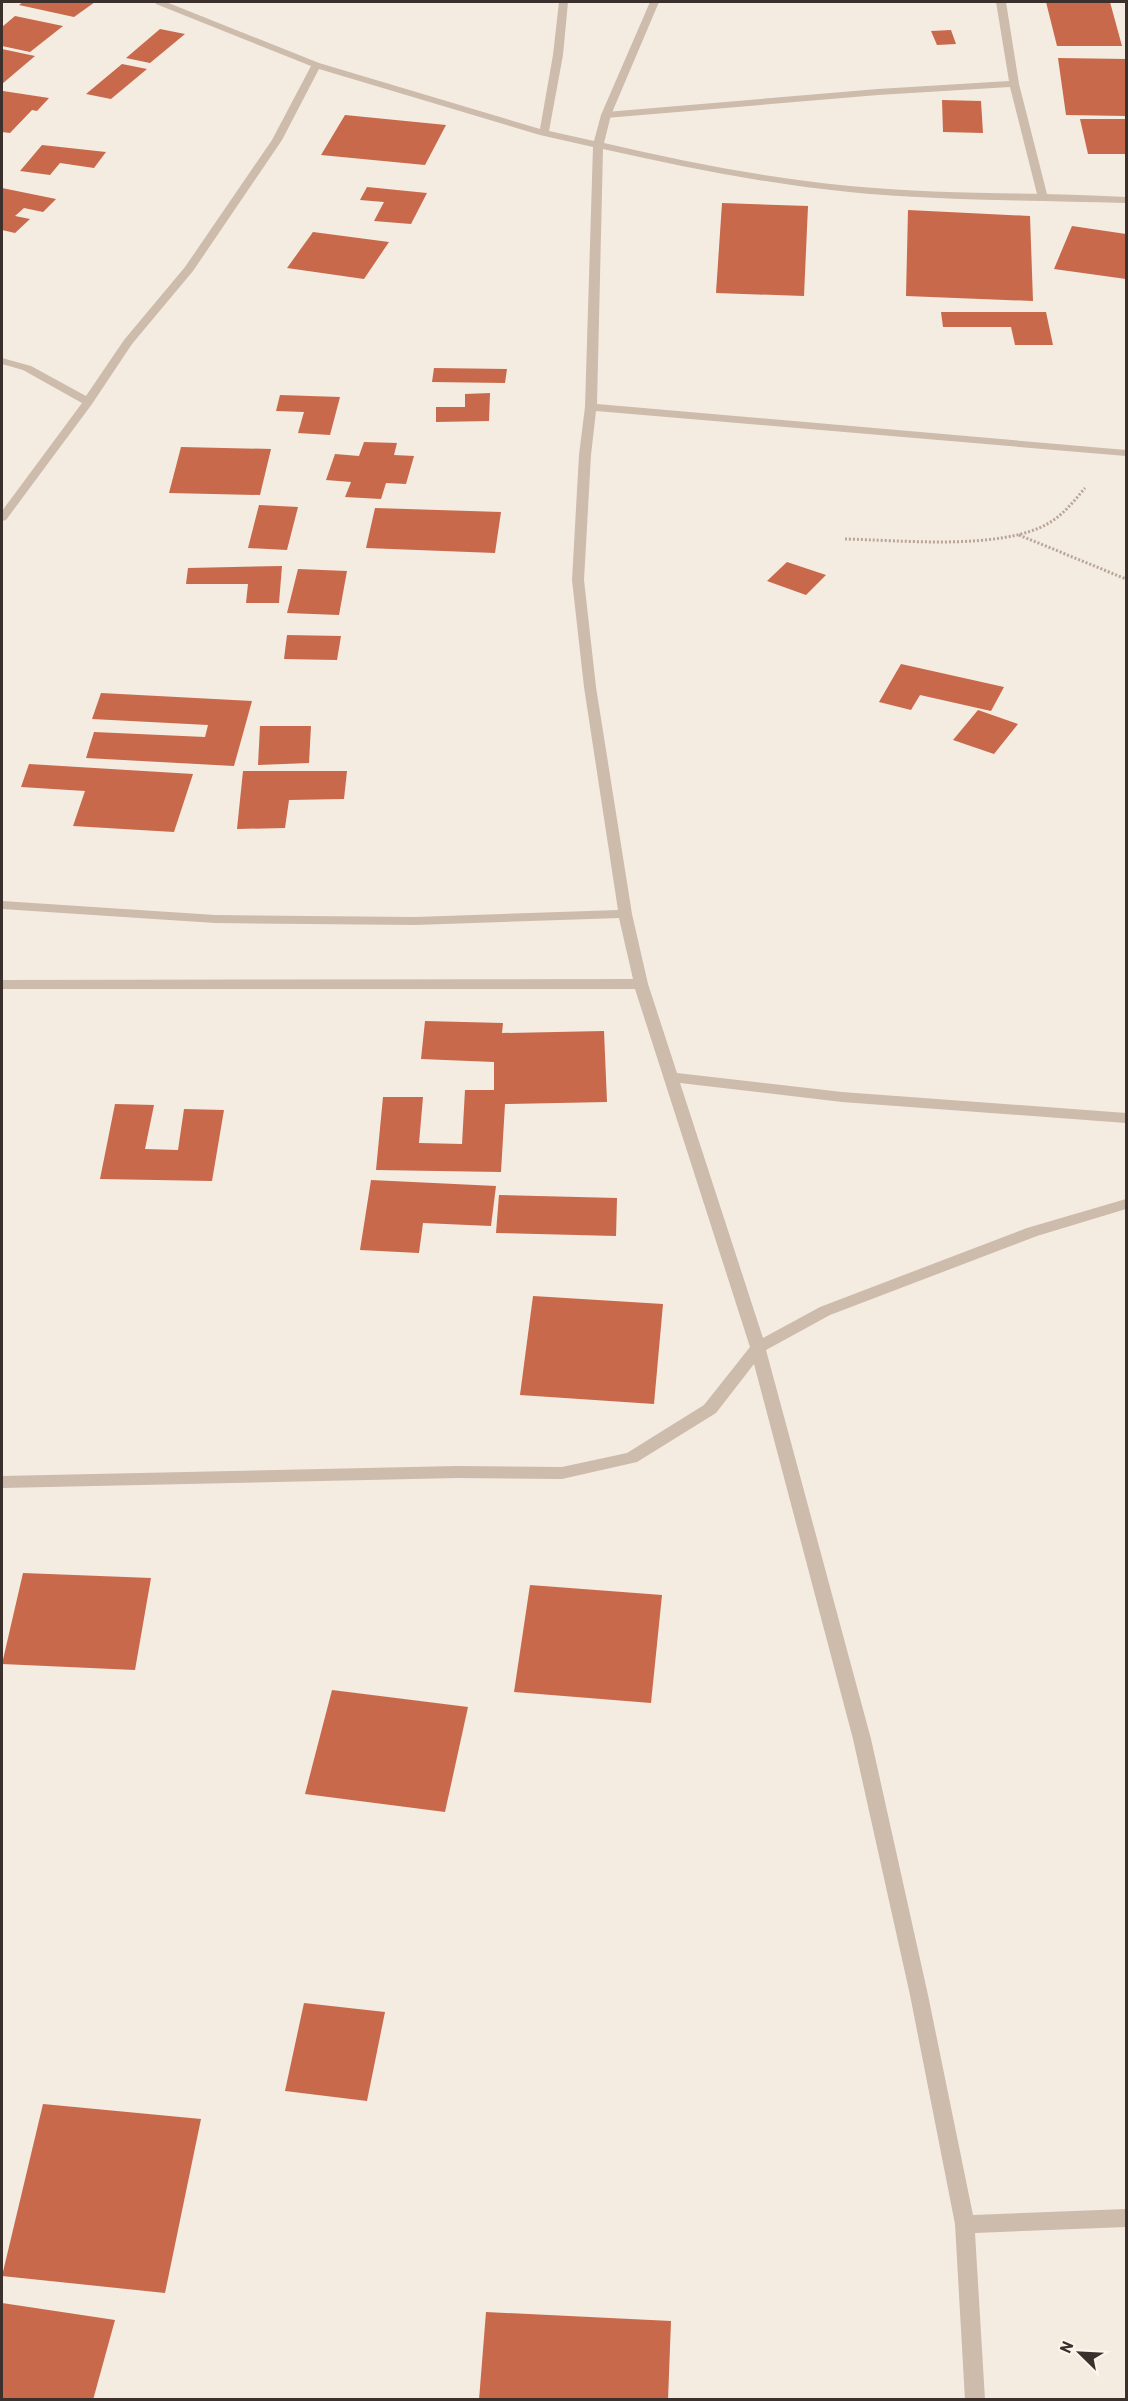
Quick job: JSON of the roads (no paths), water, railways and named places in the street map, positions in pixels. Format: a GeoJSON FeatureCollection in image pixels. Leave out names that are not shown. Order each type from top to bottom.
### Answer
{"type":"FeatureCollection","features":[{"type":"Feature","properties":{"kind":"street"},"geometry":{"type":"LineString","coordinates":[[162,2],[316,65],[544,133],[691,166],[849,189],[1126,200]]}},
{"type":"Feature","properties":{"kind":"street"},"geometry":{"type":"LineString","coordinates":[[544,133],[558,55],[564,2]]}},
{"type":"Feature","properties":{"kind":"street"},"geometry":{"type":"LineString","coordinates":[[655,2],[606,115],[598,146],[591,407],[585,455],[578,580],[590,687],[625,914],[640,984],[758,1348],[862,1739],[919,1995],[965,2224],[975,2400]]}},
{"type":"Feature","properties":{"kind":"street"},"geometry":{"type":"LineString","coordinates":[[1001,2],[1014,84],[1043,198]]}},
{"type":"Feature","properties":{"kind":"street"},"geometry":{"type":"LineString","coordinates":[[2,518],[88,402],[128,342],[189,269],[276,140],[316,65]]}},
{"type":"Feature","properties":{"kind":"street"},"geometry":{"type":"LineString","coordinates":[[606,115],[878,92],[1014,84]]}},
{"type":"Feature","properties":{"kind":"street"},"geometry":{"type":"LineString","coordinates":[[2,361],[27,368],[88,402]]}},
{"type":"Feature","properties":{"kind":"street"},"geometry":{"type":"LineString","coordinates":[[591,407],[1121,452]]}},
{"type":"Feature","properties":{"kind":"street"},"geometry":{"type":"LineString","coordinates":[[2,905],[215,919],[415,921],[625,914]]}},
{"type":"Feature","properties":{"kind":"street"},"geometry":{"type":"LineString","coordinates":[[2,985],[640,984]]}},
{"type":"Feature","properties":{"kind":"street"},"geometry":{"type":"LineString","coordinates":[[672,1077],[842,1097],[1126,1118]]}},
{"type":"Feature","properties":{"kind":"street"},"geometry":{"type":"LineString","coordinates":[[2,1482],[457,1472],[562,1473],[631,1458],[670,1436],[710,1409],[758,1348],[825,1311],[1032,1232],[1126,1204]]}},
{"type":"Feature","properties":{"kind":"street"},"geometry":{"type":"LineString","coordinates":[[965,2224],[1126,2218]]}}]}
